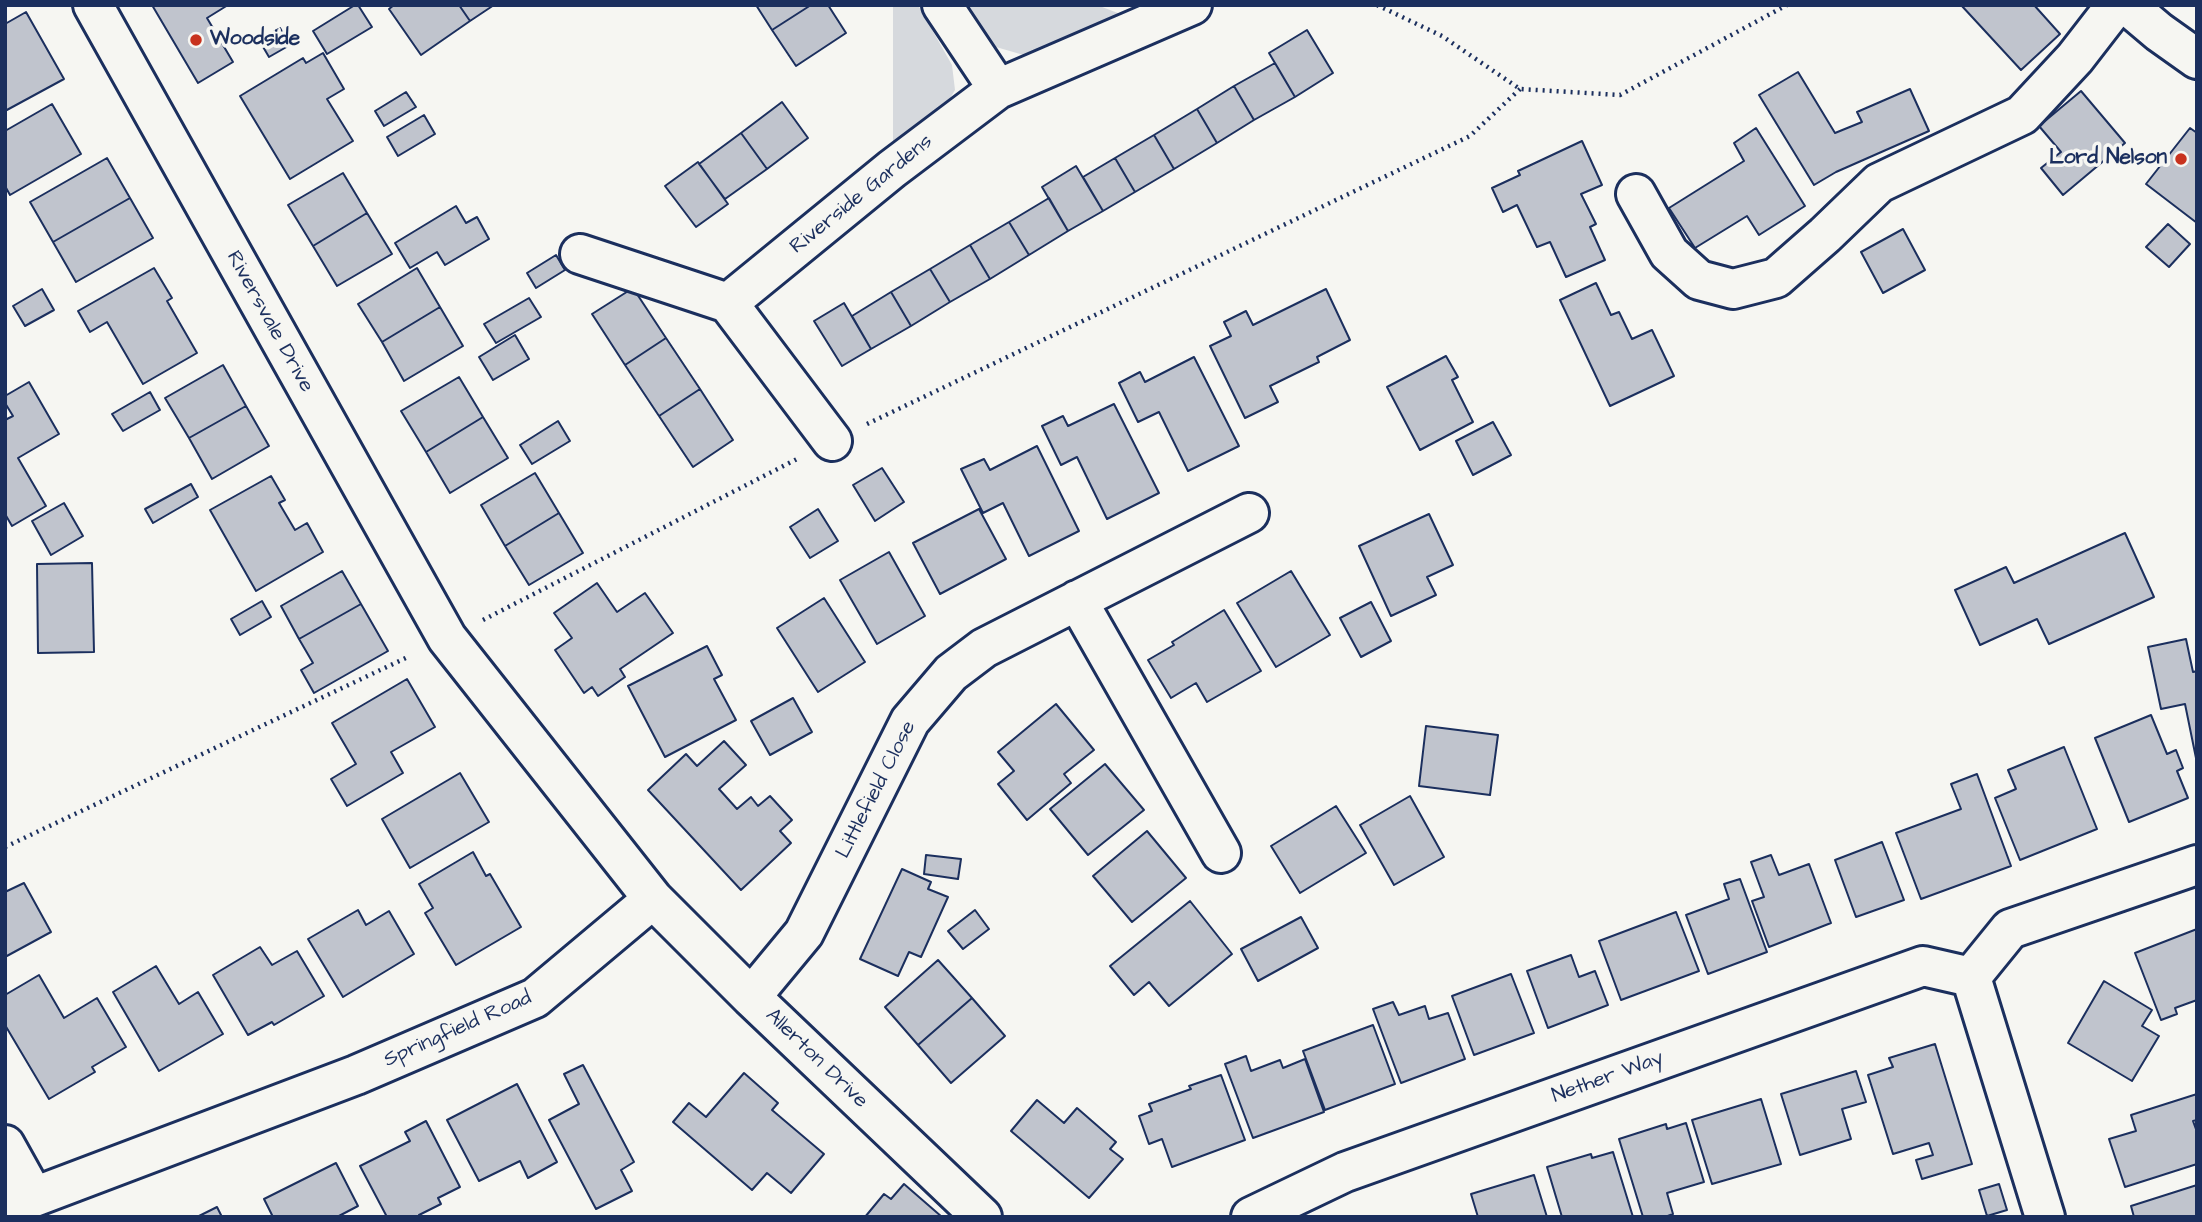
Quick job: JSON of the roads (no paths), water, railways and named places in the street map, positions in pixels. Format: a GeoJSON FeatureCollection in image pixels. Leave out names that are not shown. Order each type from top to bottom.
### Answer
{"type":"FeatureCollection","features":[{"type":"Feature","properties":{"kind":"street","name":"Riversvale Drive"},"geometry":{"type":"LineString","coordinates":[[93,5],[447,638],[653,899]]}},
{"type":"Feature","properties":{"kind":"street"},"geometry":{"type":"LineString","coordinates":[[942,5],[998,89]]}},
{"type":"Feature","properties":{"kind":"street","name":"Riverside Gardens"},"geometry":{"type":"LineString","coordinates":[[728,303],[892,169],[998,89],[1192,5]]}},
{"type":"Feature","properties":{"kind":"street"},"geometry":{"type":"LineString","coordinates":[[1636,194],[1669,253],[1699,280],[1732,289],[1776,278],[1879,183],[2022,115],[2075,58],[2116,5]]}},
{"type":"Feature","properties":{"kind":"street"},"geometry":{"type":"LineString","coordinates":[[2127,5],[2166,19],[2197,59]]}},
{"type":"Feature","properties":{"kind":"street"},"geometry":{"type":"LineString","coordinates":[[580,254],[728,303],[832,441]]}},
{"type":"Feature","properties":{"kind":"street","name":"Littlefield Close"},"geometry":{"type":"LineString","coordinates":[[751,997],[804,933],[910,721],[950,673],[985,648],[1249,513]]}},
{"type":"Feature","properties":{"kind":"street"},"geometry":{"type":"LineString","coordinates":[[1077,600],[1221,853]]}},
{"type":"Feature","properties":{"kind":"street"},"geometry":{"type":"LineString","coordinates":[[2045,1217],[1971,977],[2010,929],[2197,865]]}},
{"type":"Feature","properties":{"kind":"street","name":"Allerton Drive"},"geometry":{"type":"LineString","coordinates":[[653,899],[751,997],[982,1217]]}},
{"type":"Feature","properties":{"kind":"street","name":"Springfield Road"},"geometry":{"type":"LineString","coordinates":[[20,1203],[356,1075],[535,998],[653,899]]}},
{"type":"Feature","properties":{"kind":"street","name":"Nether Way"},"geometry":{"type":"LineString","coordinates":[[1251,1217],[1345,1172],[1923,966],[1971,977]]}},
{"type":"Feature","properties":{"kind":"street"},"geometry":{"type":"LineString","coordinates":[[5,1145],[20,1203]]}},
{"type":"Feature","properties":{"kind":"place","name":"Woodside"},"geometry":{"type":"Point","coordinates":[196,40]}},
{"type":"Feature","properties":{"kind":"place","name":"Lord Nelson"},"geometry":{"type":"Point","coordinates":[2181,159]}}]}
